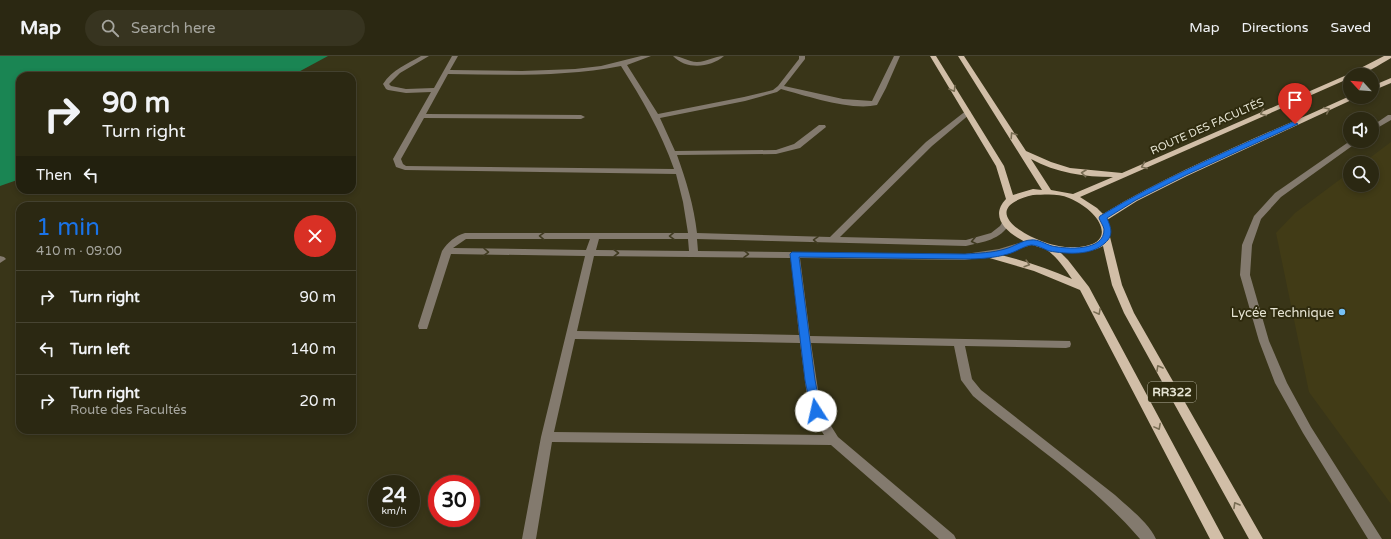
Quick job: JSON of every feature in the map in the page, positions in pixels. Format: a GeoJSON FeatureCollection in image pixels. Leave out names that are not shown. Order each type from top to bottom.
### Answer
{"type":"FeatureCollection","features":[{"type":"Feature","properties":{"kind":"main road"},"geometry":{"type":"LineString","coordinates":[[933,56],[1000,166],[1010,198]]}},
{"type":"Feature","properties":{"kind":"main road"},"geometry":{"type":"LineString","coordinates":[[962,56],[1048,192]]}},
{"type":"Feature","properties":{"kind":"main road","name":"ROUTE DES FACULTÉS"},"geometry":{"type":"LineString","coordinates":[[1367,68],[1389,56]]}},
{"type":"Feature","properties":{"kind":"main road","name":"ROUTE DES FACULTÉS"},"geometry":{"type":"LineString","coordinates":[[1073,197],[1343,78]]}},
{"type":"Feature","properties":{"kind":"main road"},"geometry":{"type":"LineString","coordinates":[[1379,86],[1391,80]]}},
{"type":"Feature","properties":{"kind":"main road"},"geometry":{"type":"LineString","coordinates":[[1006,223],[1002,214],[1003,205],[1010,198],[1020,194],[1033,192],[1048,192],[1073,197],[1093,209],[1103,218],[1134,199],[1184,174],[1343,102]]}},
{"type":"Feature","properties":{"kind":"main road"},"geometry":{"type":"LineString","coordinates":[[1024,153],[1042,163],[1064,170],[1100,175],[1123,174]]}},
{"type":"Feature","properties":{"kind":"main road","name":"RR322"},"geometry":{"type":"LineString","coordinates":[[1103,218],[1108,228],[1106,238],[1116,285],[1129,313],[1256,539]]}},
{"type":"Feature","properties":{"kind":"main road","name":"RR322"},"geometry":{"type":"LineString","coordinates":[[1006,223],[1017,233],[1032,242],[1049,248],[1068,251],[1085,250],[1098,246],[1106,238]]}},
{"type":"Feature","properties":{"kind":"main road","name":"RR322"},"geometry":{"type":"LineString","coordinates":[[1049,248],[1065,262],[1084,287],[1217,539]]}},
{"type":"Feature","properties":{"kind":"main road"},"geometry":{"type":"LineString","coordinates":[[989,255],[1037,267],[1084,287]]}},
{"type":"Feature","properties":{"kind":"street"},"geometry":{"type":"LineString","coordinates":[[426,56],[395,74],[388,79],[386,84],[388,88],[396,90],[435,90]]}},
{"type":"Feature","properties":{"kind":"street"},"geometry":{"type":"LineString","coordinates":[[455,56],[397,159],[399,164],[405,168],[680,172]]}},
{"type":"Feature","properties":{"kind":"street"},"geometry":{"type":"LineString","coordinates":[[446,72],[534,73],[586,69],[623,64],[648,56]]}},
{"type":"Feature","properties":{"kind":"street"},"geometry":{"type":"LineString","coordinates":[[676,56],[682,61],[692,65],[704,64],[721,56]]}},
{"type":"Feature","properties":{"kind":"street"},"geometry":{"type":"LineString","coordinates":[[656,116],[765,94],[780,87],[802,59],[802,56]]}},
{"type":"Feature","properties":{"kind":"street"},"geometry":{"type":"LineString","coordinates":[[780,87],[856,104],[869,105],[876,100],[895,58]]}},
{"type":"Feature","properties":{"kind":"street"},"geometry":{"type":"LineString","coordinates":[[623,64],[640,88],[674,153],[680,172],[694,236],[694,253]]}},
{"type":"Feature","properties":{"kind":"street"},"geometry":{"type":"LineString","coordinates":[[832,240],[929,144],[967,112]]}},
{"type":"Feature","properties":{"kind":"street"},"geometry":{"type":"LineString","coordinates":[[420,116],[581,117]]}},
{"type":"Feature","properties":{"kind":"street"},"geometry":{"type":"LineString","coordinates":[[1379,125],[1391,117]]}},
{"type":"Feature","properties":{"kind":"street"},"geometry":{"type":"LineString","coordinates":[[674,153],[776,152],[797,146],[822,127]]}},
{"type":"Feature","properties":{"kind":"street"},"geometry":{"type":"LineString","coordinates":[[1345,148],[1278,195],[1257,218],[1247,245],[1245,274],[1264,342],[1281,383],[1307,430],[1374,539]]}},
{"type":"Feature","properties":{"kind":"street"},"geometry":{"type":"LineString","coordinates":[[423,326],[447,251],[454,242],[465,236],[694,236],[966,243],[994,235],[1005,228],[1006,223]]}},
{"type":"Feature","properties":{"kind":"street"},"geometry":{"type":"LineString","coordinates":[[529,539],[547,437],[595,237]]}},
{"type":"Feature","properties":{"kind":"street"},"geometry":{"type":"LineString","coordinates":[[447,251],[965,257],[989,255],[1007,251],[1032,242]]}},
{"type":"Feature","properties":{"kind":"street"},"geometry":{"type":"LineString","coordinates":[[795,254],[805,339],[816,411],[834,440],[949,539]]}},
{"type":"Feature","properties":{"kind":"street"},"geometry":{"type":"LineString","coordinates":[[572,335],[1066,344]]}},
{"type":"Feature","properties":{"kind":"street"},"geometry":{"type":"LineString","coordinates":[[959,342],[967,380],[977,393],[1107,495],[1137,524],[1149,539]]}},
{"type":"Feature","properties":{"kind":"street"},"geometry":{"type":"LineString","coordinates":[[547,437],[834,440]]}},
{"type":"Feature","properties":{"kind":"shaded area"},"geometry":{"type":"Polygon","coordinates":[[[0,56],[328,56],[298,72],[16,72],[16,180],[0,186],[0,56]]]}},
{"type":"Feature","properties":{"kind":"shaded area","name":"Lycée Technique"},"geometry":{"type":"Polygon","coordinates":[[[1391,142],[1391,504],[1309,392],[1276,233],[1295,213],[1343,177],[1343,192],[1379,192],[1379,156],[1372,156],[1391,142]]]}},
{"type":"Feature","properties":{"kind":"place","name":"Lycée Technique"},"geometry":{"type":"Point","coordinates":[1342,312]}},
{"type":"Feature","properties":{"kind":"route"},"geometry":{"type":"LineString","coordinates":[[816,411],[810,380],[795,254],[965,257],[989,255],[1007,251],[1032,242],[1049,248],[1068,251],[1085,250],[1098,246],[1106,238],[1108,228],[1103,218],[1134,199],[1184,174],[1295,124]]}}]}
